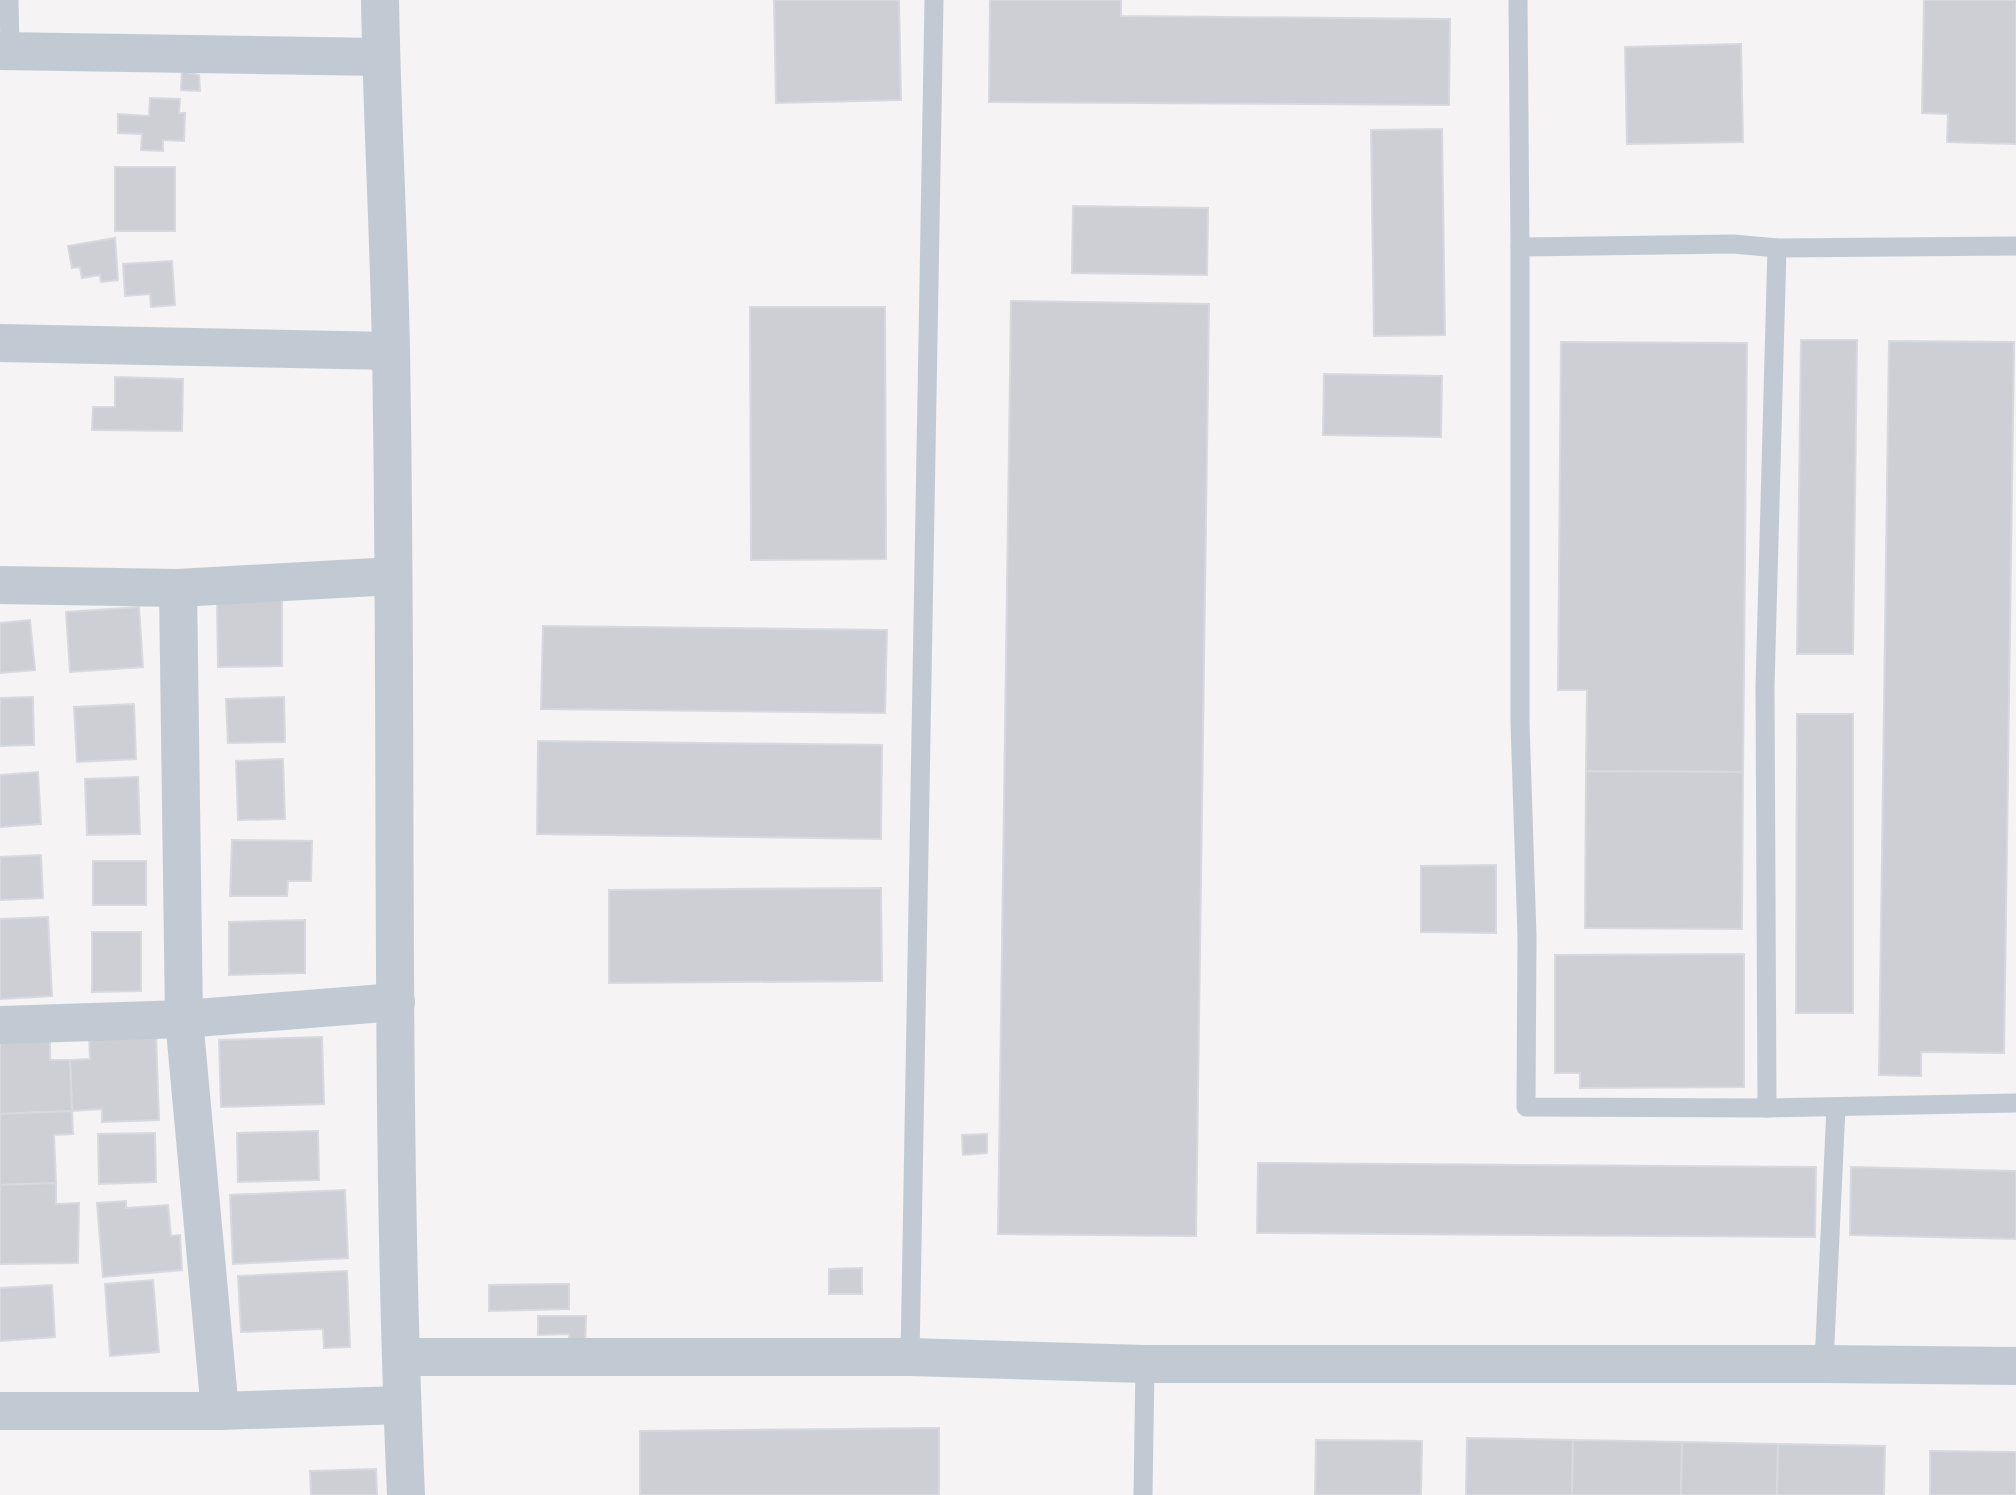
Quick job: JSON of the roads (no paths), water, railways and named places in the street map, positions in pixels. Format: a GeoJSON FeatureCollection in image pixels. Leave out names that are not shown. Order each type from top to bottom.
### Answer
{"type":"FeatureCollection","features":[{"type":"Feature","properties":{"kind":"street"},"geometry":{"type":"LineString","coordinates":[[380,0],[391,351],[396,1002],[401,1357],[406,1495]]}},
{"type":"Feature","properties":{"kind":"street"},"geometry":{"type":"LineString","coordinates":[[5,51],[381,57]]}},
{"type":"Feature","properties":{"kind":"street"},"geometry":{"type":"LineString","coordinates":[[0,343],[391,351]]}},
{"type":"Feature","properties":{"kind":"street"},"geometry":{"type":"LineString","coordinates":[[0,585],[178,588],[393,576]]}},
{"type":"Feature","properties":{"kind":"street"},"geometry":{"type":"LineString","coordinates":[[178,588],[184,1019],[220,1411]]}},
{"type":"Feature","properties":{"kind":"street"},"geometry":{"type":"LineString","coordinates":[[0,1026],[184,1019],[396,1002]]}},
{"type":"Feature","properties":{"kind":"street"},"geometry":{"type":"LineString","coordinates":[[401,1357],[911,1357],[1145,1364],[2016,1366]]}},
{"type":"Feature","properties":{"kind":"street"},"geometry":{"type":"LineString","coordinates":[[0,1411],[220,1411],[402,1405]]}},
{"type":"Feature","properties":{"kind":"lane"},"geometry":{"type":"LineString","coordinates":[[5,51],[9,0]]}},
{"type":"Feature","properties":{"kind":"lane"},"geometry":{"type":"LineString","coordinates":[[911,1357],[934,0]]}},
{"type":"Feature","properties":{"kind":"lane"},"geometry":{"type":"LineString","coordinates":[[1518,0],[1520,723],[1527,936],[1526,1107],[1767,1108],[2016,1103]]}},
{"type":"Feature","properties":{"kind":"lane"},"geometry":{"type":"LineString","coordinates":[[1520,247],[1733,244],[1777,248],[2016,246]]}},
{"type":"Feature","properties":{"kind":"lane"},"geometry":{"type":"LineString","coordinates":[[1767,1108],[1765,686],[1777,248]]}},
{"type":"Feature","properties":{"kind":"lane"},"geometry":{"type":"LineString","coordinates":[[1824,1364],[1836,1107]]}},
{"type":"Feature","properties":{"kind":"lane"},"geometry":{"type":"LineString","coordinates":[[1143,1495],[1145,1364]]}}]}
